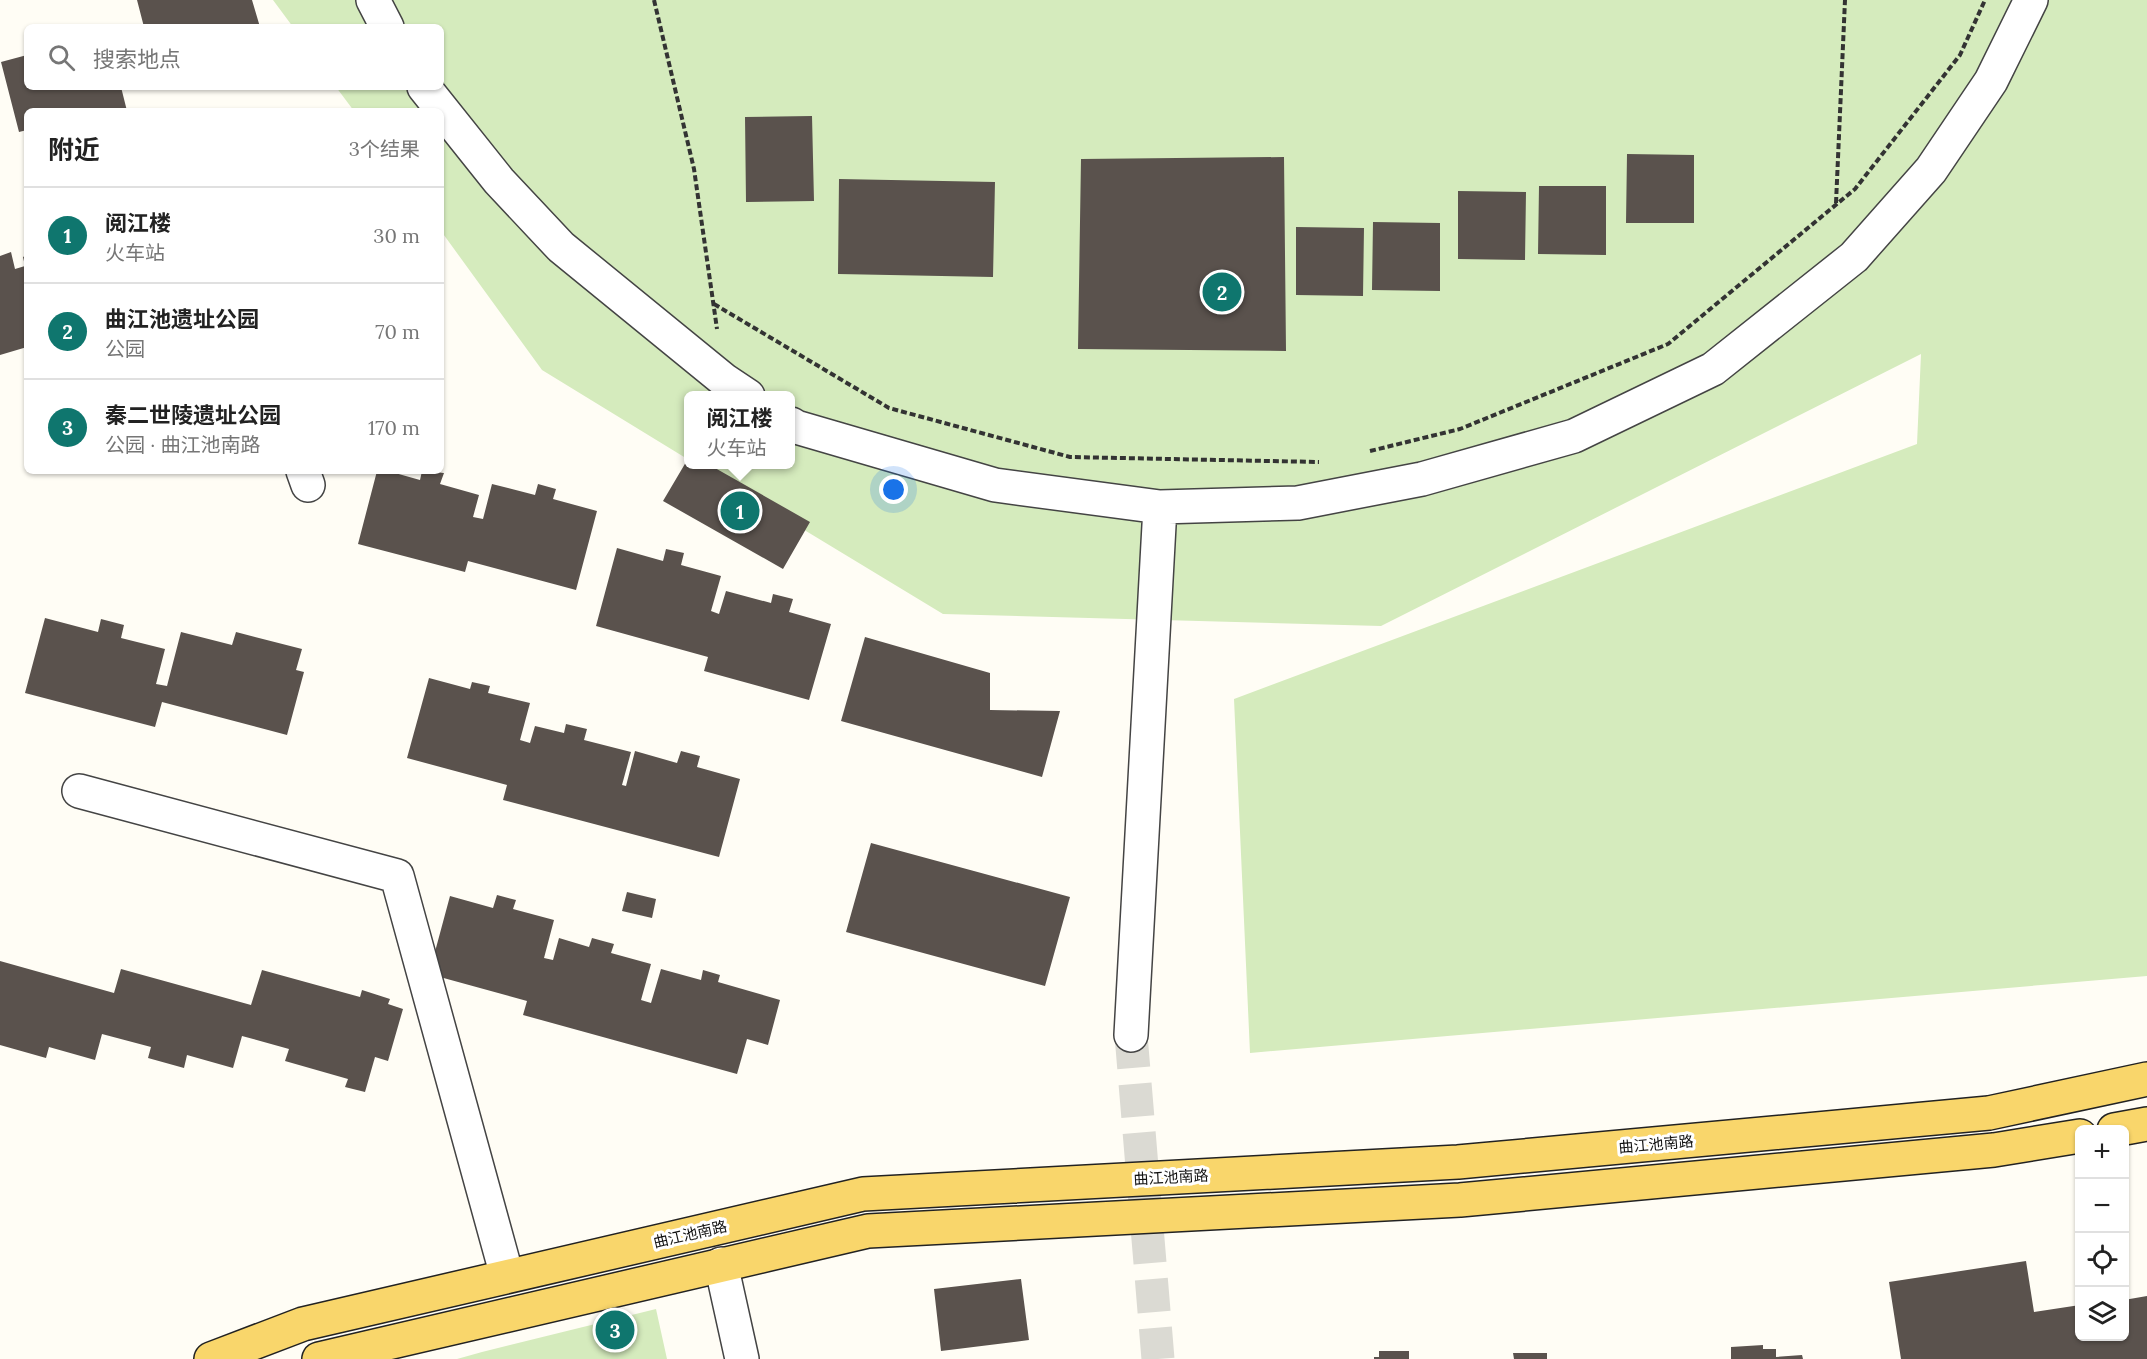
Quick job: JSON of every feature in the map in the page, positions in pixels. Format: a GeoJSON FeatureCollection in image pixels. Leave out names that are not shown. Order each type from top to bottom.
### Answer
{"type":"FeatureCollection","features":[{"type":"Feature","properties":{"kind":"main road","name":"曲江池南路"},"geometry":{"type":"LineString","coordinates":[[211,1359],[303,1324],[863,1194],[1470,1161],[1989,1113],[2147,1079]]}},
{"type":"Feature","properties":{"kind":"main road"},"geometry":{"type":"LineString","coordinates":[[2129,1127],[2147,1124]]}},
{"type":"Feature","properties":{"kind":"main road"},"geometry":{"type":"LineString","coordinates":[[319,1359],[868,1231],[1460,1200],[1994,1150],[2075,1137]]}},
{"type":"Feature","properties":{"kind":"street"},"geometry":{"type":"LineString","coordinates":[[374,0],[386,24]]}},
{"type":"Feature","properties":{"kind":"street"},"geometry":{"type":"LineString","coordinates":[[795,426],[995,485],[1160,507],[1298,503],[1422,479],[1575,436],[1713,369],[1854,257],[1931,170],[1991,81],[2031,0]]}},
{"type":"Feature","properties":{"kind":"street"},"geometry":{"type":"LineString","coordinates":[[426,90],[441,108]]}},
{"type":"Feature","properties":{"kind":"street"},"geometry":{"type":"LineString","coordinates":[[444,112],[499,181],[561,247],[736,388]]}},
{"type":"Feature","properties":{"kind":"street"},"geometry":{"type":"LineString","coordinates":[[1131,1035],[1160,507]]}},
{"type":"Feature","properties":{"kind":"street"},"geometry":{"type":"LineString","coordinates":[[79,791],[397,876],[507,1276]]}},
{"type":"Feature","properties":{"kind":"street"},"geometry":{"type":"LineString","coordinates":[[721,1264],[735,1358]]}},
{"type":"Feature","properties":{"kind":"path"},"geometry":{"type":"LineString","coordinates":[[654,0],[694,168],[714,304],[736,388]]}},
{"type":"Feature","properties":{"kind":"path"},"geometry":{"type":"LineString","coordinates":[[1836,204],[1845,0]]}},
{"type":"Feature","properties":{"kind":"path"},"geometry":{"type":"LineString","coordinates":[[1361,454],[1460,429],[1668,344],[1855,189],[1960,55],[1985,0]]}},
{"type":"Feature","properties":{"kind":"path"},"geometry":{"type":"LineString","coordinates":[[714,304],[889,408],[1070,457],[1328,462]]}},
{"type":"Feature","properties":{"kind":"green space"},"geometry":{"type":"Polygon","coordinates":[[[273,0],[2147,0],[2147,976],[1250,1053],[1234,699],[1917,444],[1921,354],[1381,626],[943,614],[704,469],[795,469],[795,391],[684,391],[684,457],[542,370],[444,235],[444,108],[352,108],[338,90],[444,90],[444,24],[291,24],[273,0]]]}},
{"type":"Feature","properties":{"kind":"green space"},"geometry":{"type":"Polygon","coordinates":[[[656,1309],[667,1359],[457,1359],[482,1352],[656,1309]]]}},
{"type":"Feature","properties":{"kind":"building"},"geometry":{"type":"Polygon","coordinates":[[[137,0],[252,0],[259,24],[143,24],[137,0]]]}},
{"type":"Feature","properties":{"kind":"building"},"geometry":{"type":"Polygon","coordinates":[[[24,56],[24,90],[122,90],[126,108],[24,108],[24,131],[19,132],[1,62],[24,56]]]}},
{"type":"Feature","properties":{"kind":"building"},"geometry":{"type":"Polygon","coordinates":[[[812,116],[814,201],[746,202],[745,117],[812,116]]]}},
{"type":"Feature","properties":{"kind":"building"},"geometry":{"type":"Polygon","coordinates":[[[1627,154],[1694,155],[1694,223],[1626,223],[1627,154]]]}},
{"type":"Feature","properties":{"kind":"building"},"geometry":{"type":"Polygon","coordinates":[[[1284,157],[1286,351],[1078,349],[1081,159],[1284,157]]]}},
{"type":"Feature","properties":{"kind":"building"},"geometry":{"type":"Polygon","coordinates":[[[839,179],[995,182],[993,277],[838,274],[839,179]]]}},
{"type":"Feature","properties":{"kind":"building"},"geometry":{"type":"Polygon","coordinates":[[[1539,186],[1606,186],[1606,255],[1538,254],[1539,186]]]}},
{"type":"Feature","properties":{"kind":"building"},"geometry":{"type":"Polygon","coordinates":[[[1458,191],[1526,192],[1525,260],[1458,259],[1458,191]]]}},
{"type":"Feature","properties":{"kind":"building"},"geometry":{"type":"Polygon","coordinates":[[[1373,222],[1440,223],[1440,291],[1372,290],[1373,222]]]}},
{"type":"Feature","properties":{"kind":"building"},"geometry":{"type":"Polygon","coordinates":[[[1296,227],[1364,228],[1363,296],[1296,295],[1296,227]]]}},
{"type":"Feature","properties":{"kind":"building"},"geometry":{"type":"Polygon","coordinates":[[[11,252],[15,269],[24,266],[24,348],[0,355],[0,256],[11,252]]]}},
{"type":"Feature","properties":{"kind":"building"},"geometry":{"type":"Polygon","coordinates":[[[684,465],[684,469],[717,469],[810,522],[783,569],[663,501],[684,465]]]}},
{"type":"Feature","properties":{"kind":"building"},"geometry":{"type":"Polygon","coordinates":[[[376,474],[399,474],[420,480],[421,474],[444,474],[440,484],[479,495],[473,517],[483,519],[492,484],[535,495],[538,484],[556,489],[553,499],[597,511],[576,590],[468,561],[465,572],[358,544],[376,474]]]}},
{"type":"Feature","properties":{"kind":"building"},"geometry":{"type":"Polygon","coordinates":[[[617,548],[663,561],[666,549],[684,553],[681,565],[721,576],[711,611],[719,614],[726,591],[771,603],[773,594],[793,599],[789,612],[831,624],[809,700],[704,671],[708,657],[596,626],[617,548]]]}},
{"type":"Feature","properties":{"kind":"building"},"geometry":{"type":"Polygon","coordinates":[[[45,618],[98,632],[101,619],[124,625],[121,638],[165,649],[156,684],[167,686],[181,632],[232,645],[236,632],[302,649],[296,670],[304,672],[287,735],[162,702],[155,727],[25,693],[45,618]]]}},
{"type":"Feature","properties":{"kind":"building"},"geometry":{"type":"Polygon","coordinates":[[[865,637],[990,673],[990,710],[1060,711],[1042,777],[841,721],[865,637]]]}},
{"type":"Feature","properties":{"kind":"building"},"geometry":{"type":"Polygon","coordinates":[[[429,678],[470,689],[472,682],[490,686],[488,693],[530,703],[520,740],[530,743],[535,726],[564,733],[566,724],[587,729],[584,740],[631,752],[622,785],[626,786],[635,751],[677,763],[681,751],[700,756],[697,767],[740,779],[719,857],[503,800],[507,785],[407,758],[429,678]]]}},
{"type":"Feature","properties":{"kind":"building"},"geometry":{"type":"Polygon","coordinates":[[[871,843],[1070,897],[1045,986],[846,932],[871,843]]]}},
{"type":"Feature","properties":{"kind":"building"},"geometry":{"type":"Polygon","coordinates":[[[627,892],[656,899],[652,918],[622,911],[627,892]]]}},
{"type":"Feature","properties":{"kind":"building"},"geometry":{"type":"Polygon","coordinates":[[[497,895],[516,900],[513,909],[554,920],[544,958],[553,960],[559,938],[589,947],[592,938],[614,944],[611,953],[651,964],[641,1000],[651,1003],[661,969],[701,980],[703,970],[720,975],[718,982],[780,1000],[768,1045],[747,1039],[737,1074],[523,1015],[527,1001],[429,974],[450,896],[493,908],[497,895]]]}},
{"type":"Feature","properties":{"kind":"building"},"geometry":{"type":"Polygon","coordinates":[[[0,961],[114,993],[121,969],[251,1005],[262,970],[360,997],[362,990],[390,999],[388,1004],[403,1009],[388,1061],[375,1057],[365,1092],[345,1087],[348,1079],[285,1061],[289,1049],[242,1036],[233,1068],[187,1055],[184,1068],[148,1058],[151,1047],[102,1034],[95,1060],[49,1047],[46,1058],[0,1045],[0,961]]]}},
{"type":"Feature","properties":{"kind":"building"},"geometry":{"type":"Polygon","coordinates":[[[2026,1261],[2034,1312],[2075,1306],[2075,1341],[2129,1341],[2129,1299],[2147,1296],[2147,1359],[1901,1359],[1889,1282],[2026,1261]]]}},
{"type":"Feature","properties":{"kind":"building"},"geometry":{"type":"Polygon","coordinates":[[[1021,1279],[1029,1340],[941,1351],[934,1289],[1021,1279]]]}},
{"type":"Feature","properties":{"kind":"building"},"geometry":{"type":"Polygon","coordinates":[[[1763,1345],[1763,1349],[1776,1349],[1776,1357],[1802,1355],[1803,1359],[1731,1359],[1731,1347],[1763,1345]]]}},
{"type":"Feature","properties":{"kind":"building"},"geometry":{"type":"Polygon","coordinates":[[[1379,1351],[1409,1351],[1409,1359],[1374,1359],[1374,1357],[1379,1357],[1379,1351]]]}},
{"type":"Feature","properties":{"kind":"building"},"geometry":{"type":"Polygon","coordinates":[[[1513,1353],[1547,1353],[1547,1359],[1514,1359],[1513,1353]]]}},
{"type":"Feature","properties":{"kind":"tunnel"},"geometry":{"type":"LineString","coordinates":[[1131,1035],[1158,1359]]}},
{"type":"Feature","properties":{"kind":"place","name":"曲江池遗址公园"},"geometry":{"type":"Point","coordinates":[1222,292]}},
{"type":"Feature","properties":{"kind":"place","name":"阅江楼"},"geometry":{"type":"Point","coordinates":[740,511]}},
{"type":"Feature","properties":{"kind":"place","name":"秦二世陵遗址公园"},"geometry":{"type":"Point","coordinates":[615,1330]}}]}
